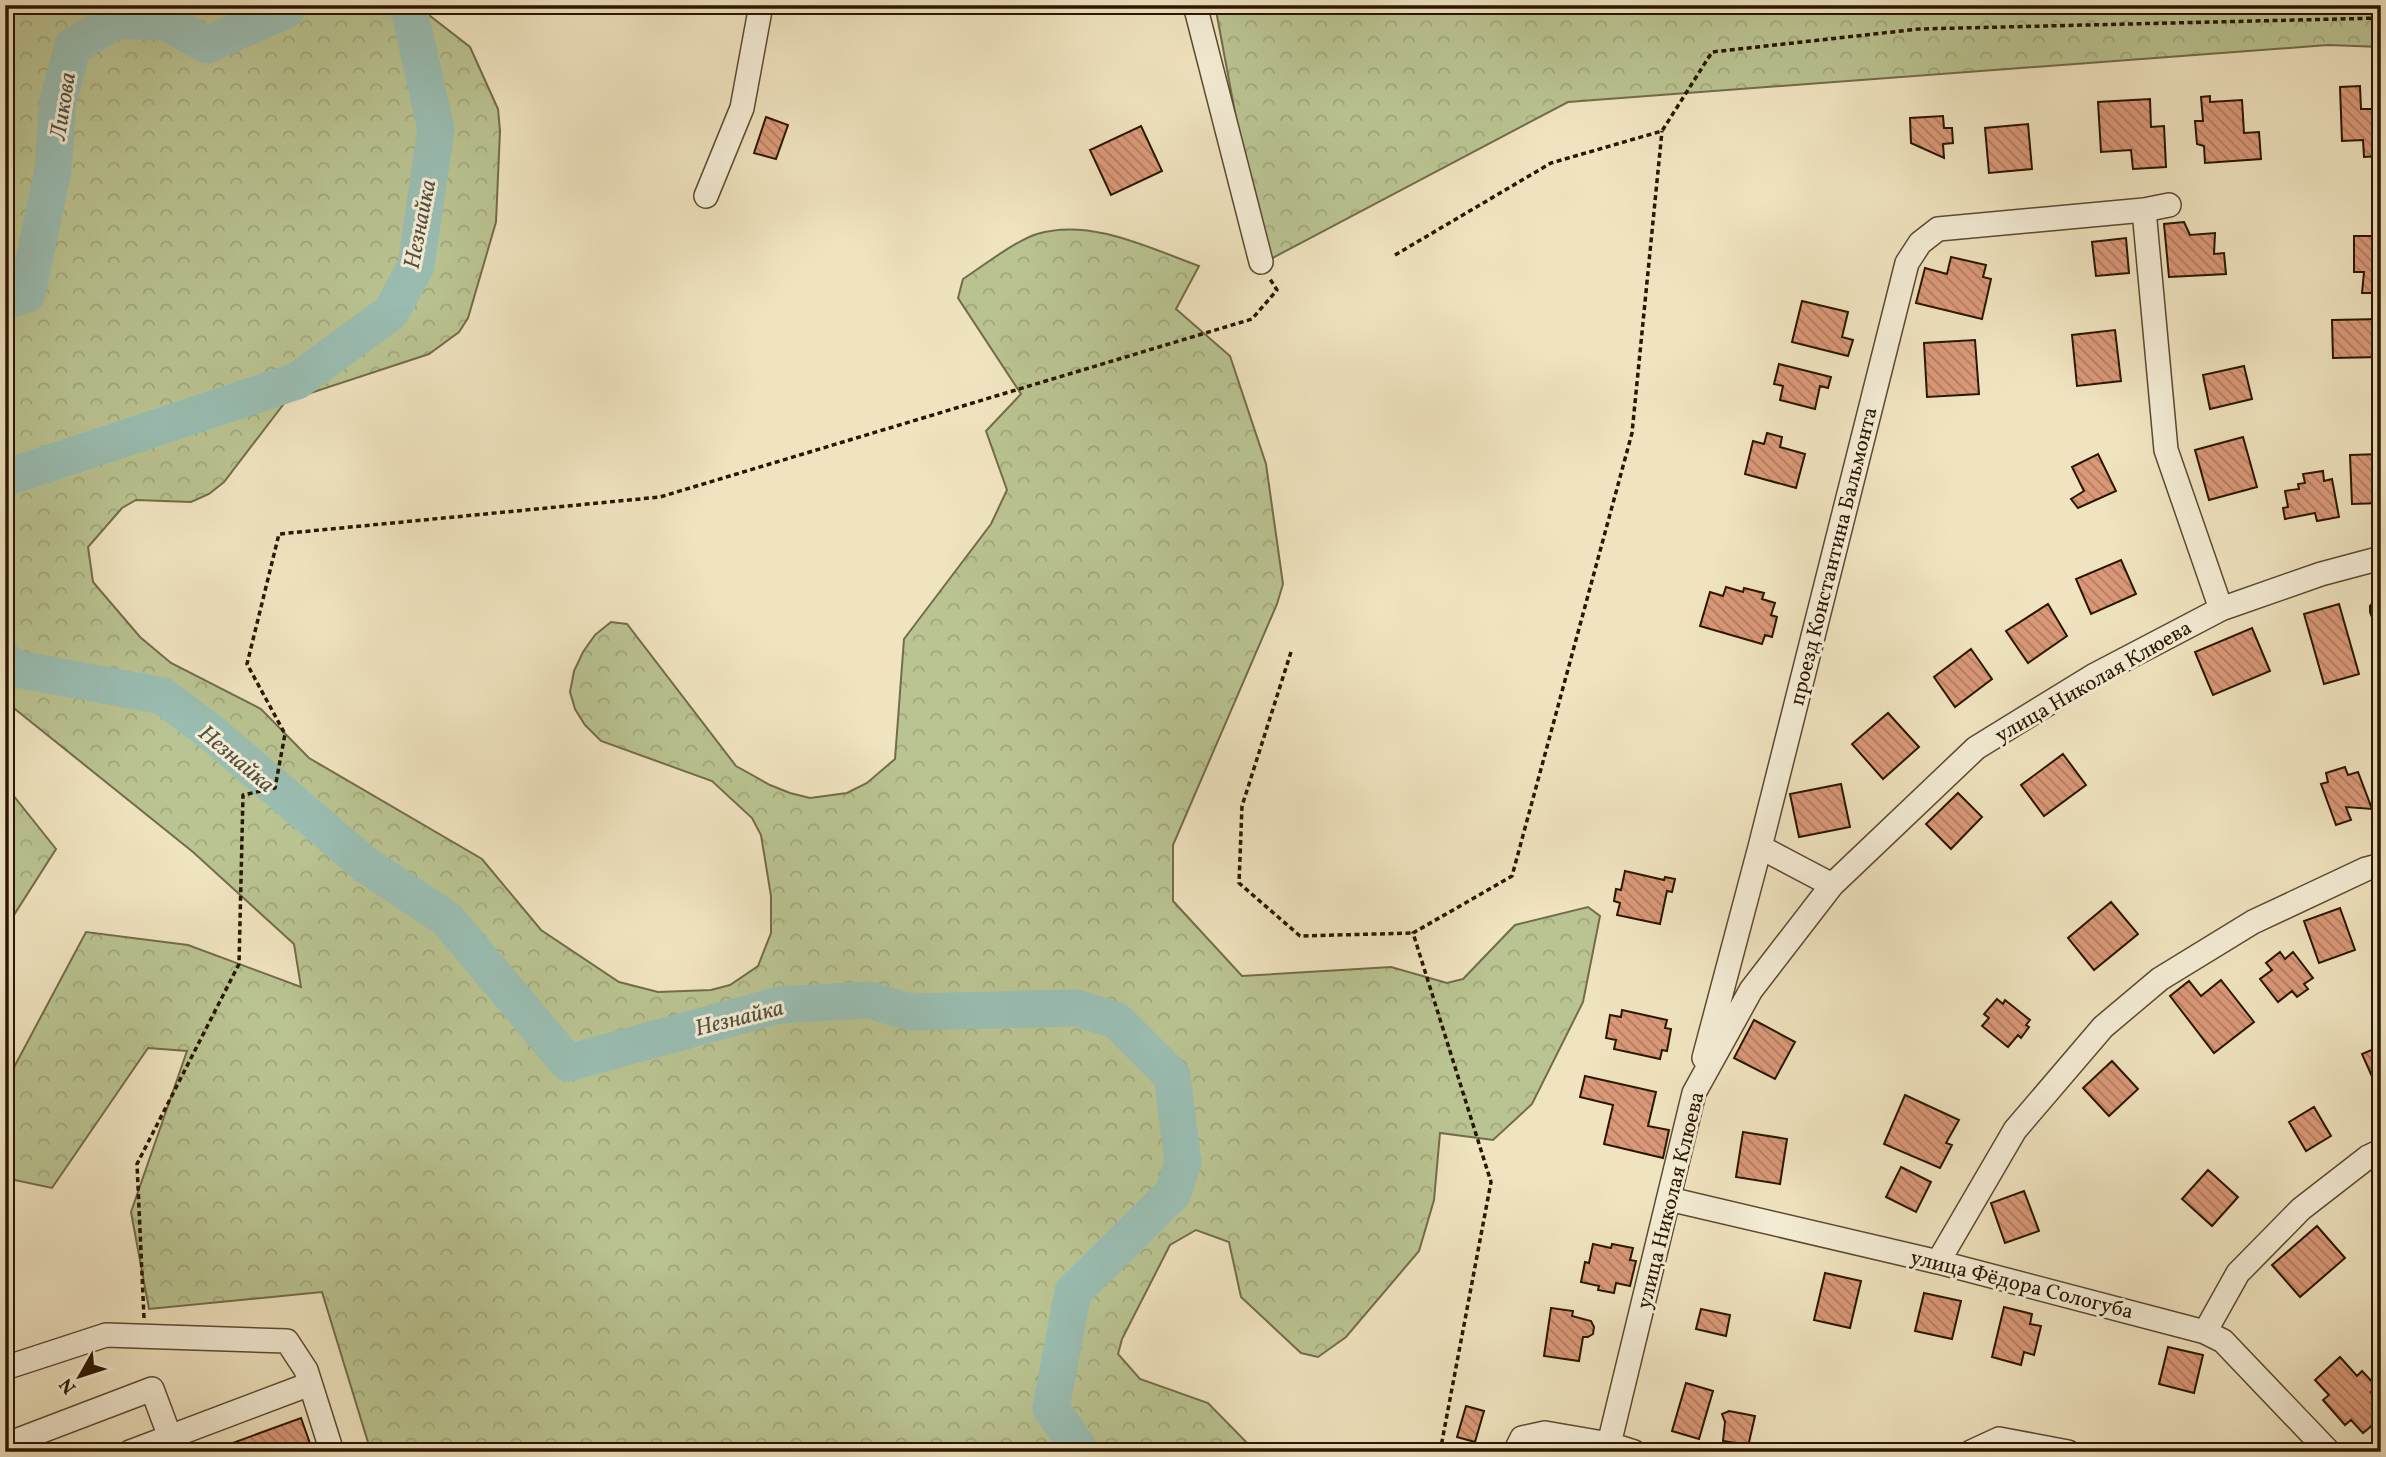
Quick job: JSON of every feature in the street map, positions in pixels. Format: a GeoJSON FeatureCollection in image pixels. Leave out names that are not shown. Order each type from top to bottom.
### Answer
{"type":"FeatureCollection","features":[{"type":"Feature","properties":{"kind":"street"},"geometry":{"type":"LineString","coordinates":[[706,196],[742,108],[761,5]]}},
{"type":"Feature","properties":{"kind":"street"},"geometry":{"type":"LineString","coordinates":[[1195,5],[1261,262]]}},
{"type":"Feature","properties":{"kind":"street","name":"проезд Константина Бальмонта"},"geometry":{"type":"LineString","coordinates":[[1694,1093],[1760,847],[1907,263],[1920,243],[1938,229],[2144,210],[2169,205]]}},
{"type":"Feature","properties":{"kind":"street"},"geometry":{"type":"LineString","coordinates":[[2144,210],[2166,450],[2221,609]]}},
{"type":"Feature","properties":{"kind":"street","name":"улица Николая Клюева"},"geometry":{"type":"LineString","coordinates":[[1609,1444],[1694,1093],[1751,990],[1832,885],[1976,748],[2092,676],[2221,609],[2320,574],[2381,558]]}},
{"type":"Feature","properties":{"kind":"street"},"geometry":{"type":"LineString","coordinates":[[1760,847],[1832,885]]}},
{"type":"Feature","properties":{"kind":"street"},"geometry":{"type":"LineString","coordinates":[[1938,1262],[2015,1130],[2103,1027],[2160,979],[2253,922],[2365,869],[2381,865]]}},
{"type":"Feature","properties":{"kind":"street"},"geometry":{"type":"LineString","coordinates":[[2205,1332],[2238,1273],[2301,1209],[2368,1157],[2381,1151]]}},
{"type":"Feature","properties":{"kind":"street","name":"улица Фёдора Сологуба"},"geometry":{"type":"LineString","coordinates":[[1669,1199],[1938,1262],[2205,1332],[2223,1341],[2329,1452]]}},
{"type":"Feature","properties":{"kind":"street"},"geometry":{"type":"LineString","coordinates":[[5,1368],[106,1335],[287,1341],[306,1370],[332,1452]]}},
{"type":"Feature","properties":{"kind":"street"},"geometry":{"type":"LineString","coordinates":[[130,1452],[310,1384]]}},
{"type":"Feature","properties":{"kind":"street"},"geometry":{"type":"LineString","coordinates":[[5,1445],[152,1389],[170,1437]]}},
{"type":"Feature","properties":{"kind":"street"},"geometry":{"type":"LineString","coordinates":[[1515,1452],[1522,1438],[1545,1433],[1609,1444],[1634,1452]]}},
{"type":"Feature","properties":{"kind":"street"},"geometry":{"type":"LineString","coordinates":[[1971,1452],[1999,1439],[2068,1452]]}},
{"type":"Feature","properties":{"kind":"path"},"geometry":{"type":"LineString","coordinates":[[1291,652],[1242,806],[1239,883],[1300,936],[1413,933],[1512,876],[1632,433],[1661,131],[1712,52],[1919,29],[2381,18]]}},
{"type":"Feature","properties":{"kind":"path"},"geometry":{"type":"LineString","coordinates":[[1395,255],[1551,163],[1661,131]]}},
{"type":"Feature","properties":{"kind":"path"},"geometry":{"type":"LineString","coordinates":[[144,1336],[137,1164],[239,964],[243,795],[275,788],[285,734],[247,664],[279,534],[660,497],[1252,319],[1277,289],[1261,262]]}},
{"type":"Feature","properties":{"kind":"path"},"geometry":{"type":"LineString","coordinates":[[1413,933],[1491,1182],[1440,1452]]}},
{"type":"Feature","properties":{"kind":"green space"},"geometry":{"type":"Polygon","coordinates":[[[5,5],[416,5],[470,47],[498,109],[500,131],[496,222],[468,318],[459,332],[429,354],[286,401],[224,482],[209,494],[191,502],[136,500],[122,508],[88,547],[93,582],[140,637],[171,663],[261,709],[309,758],[482,859],[541,930],[619,982],[658,992],[711,990],[730,985],[758,966],[771,933],[771,896],[761,835],[752,818],[712,781],[601,741],[585,725],[575,709],[570,692],[574,671],[595,635],[611,622],[627,624],[736,766],[770,785],[810,798],[847,793],[867,783],[895,759],[904,639],[991,524],[1007,490],[986,431],[1021,394],[958,298],[963,279],[1019,242],[1037,234],[1057,230],[1099,232],[1120,237],[1199,266],[1176,309],[1230,356],[1266,464],[1283,584],[1277,604],[1173,845],[1173,901],[1242,976],[1391,967],[1447,983],[1463,979],[1515,925],[1588,907],[1600,916],[1583,1002],[1532,1104],[1493,1140],[1440,1133],[1434,1200],[1419,1251],[1346,1337],[1318,1357],[1301,1353],[1241,1297],[1229,1242],[1196,1230],[1170,1245],[1122,1339],[1118,1354],[1140,1379],[1208,1403],[1256,1452],[371,1452],[322,1292],[149,1309],[131,1212],[187,1051],[148,1048],[52,1188],[5,1178],[5,1109],[12,1071],[86,932],[188,945],[301,987],[294,944],[193,852],[5,701],[5,5]]]}},
{"type":"Feature","properties":{"kind":"green space"},"geometry":{"type":"Polygon","coordinates":[[[1215,5],[2381,5],[2381,47],[2328,45],[1568,102],[1263,263],[1215,5]]]}},
{"type":"Feature","properties":{"kind":"green space"},"geometry":{"type":"Polygon","coordinates":[[[5,785],[56,849],[5,929],[5,785]]]}},
{"type":"Feature","properties":{"kind":"building"},"geometry":{"type":"Polygon","coordinates":[[[2360,86],[2361,109],[2381,109],[2381,156],[2364,157],[2363,140],[2342,141],[2340,87],[2360,86]]]}},
{"type":"Feature","properties":{"kind":"building"},"geometry":{"type":"Polygon","coordinates":[[[2210,96],[2210,102],[2242,100],[2244,133],[2259,132],[2261,159],[2205,163],[2204,146],[2197,144],[2195,121],[2203,121],[2201,97],[2210,96]]]}},
{"type":"Feature","properties":{"kind":"building"},"geometry":{"type":"Polygon","coordinates":[[[2150,99],[2151,127],[2164,126],[2166,167],[2133,169],[2131,150],[2101,152],[2098,102],[2150,99]]]}},
{"type":"Feature","properties":{"kind":"building"},"geometry":{"type":"Polygon","coordinates":[[[1943,116],[1944,128],[1952,128],[1953,143],[1943,144],[1944,158],[1911,143],[1910,118],[1943,116]]]}},
{"type":"Feature","properties":{"kind":"building"},"geometry":{"type":"Polygon","coordinates":[[[766,117],[788,125],[776,159],[754,153],[766,117]]]}},
{"type":"Feature","properties":{"kind":"building"},"geometry":{"type":"Polygon","coordinates":[[[2028,124],[2032,169],[1989,173],[1985,128],[2028,124]]]}},
{"type":"Feature","properties":{"kind":"building"},"geometry":{"type":"Polygon","coordinates":[[[1141,126],[1162,171],[1111,195],[1090,150],[1141,126]]]}},
{"type":"Feature","properties":{"kind":"building"},"geometry":{"type":"Polygon","coordinates":[[[2184,222],[2190,235],[2215,233],[2214,254],[2224,253],[2226,274],[2169,277],[2164,224],[2184,222]]]}},
{"type":"Feature","properties":{"kind":"building"},"geometry":{"type":"Polygon","coordinates":[[[2354,236],[2381,236],[2381,293],[2362,293],[2364,272],[2354,272],[2354,236]]]}},
{"type":"Feature","properties":{"kind":"building"},"geometry":{"type":"Polygon","coordinates":[[[2126,238],[2129,273],[2096,276],[2092,242],[2126,238]]]}},
{"type":"Feature","properties":{"kind":"building"},"geometry":{"type":"Polygon","coordinates":[[[1951,257],[1986,265],[1983,277],[1991,279],[1982,319],[1916,303],[1925,268],[1947,274],[1951,257]]]}},
{"type":"Feature","properties":{"kind":"building"},"geometry":{"type":"Polygon","coordinates":[[[1802,301],[1848,312],[1842,337],[1853,340],[1848,356],[1792,342],[1802,301]]]}},
{"type":"Feature","properties":{"kind":"building"},"geometry":{"type":"Polygon","coordinates":[[[2381,319],[2381,357],[2333,358],[2332,320],[2381,319]]]}},
{"type":"Feature","properties":{"kind":"building"},"geometry":{"type":"Polygon","coordinates":[[[2115,330],[2121,381],[2077,386],[2072,335],[2115,330]]]}},
{"type":"Feature","properties":{"kind":"building"},"geometry":{"type":"Polygon","coordinates":[[[1975,340],[1979,394],[1927,397],[1924,343],[1975,340]]]}},
{"type":"Feature","properties":{"kind":"building"},"geometry":{"type":"Polygon","coordinates":[[[1779,364],[1831,377],[1828,388],[1820,386],[1815,409],[1780,400],[1783,386],[1774,384],[1779,364]]]}},
{"type":"Feature","properties":{"kind":"building"},"geometry":{"type":"Polygon","coordinates":[[[2244,366],[2252,399],[2210,409],[2203,375],[2244,366]]]}},
{"type":"Feature","properties":{"kind":"building"},"geometry":{"type":"Polygon","coordinates":[[[1767,433],[1782,437],[1780,447],[1805,454],[1796,488],[1745,474],[1753,441],[1764,444],[1767,433]]]}},
{"type":"Feature","properties":{"kind":"building"},"geometry":{"type":"Polygon","coordinates":[[[2243,437],[2257,487],[2209,500],[2195,450],[2243,437]]]}},
{"type":"Feature","properties":{"kind":"building"},"geometry":{"type":"Polygon","coordinates":[[[2098,454],[2116,491],[2078,508],[2071,499],[2084,491],[2072,467],[2098,454]]]}},
{"type":"Feature","properties":{"kind":"building"},"geometry":{"type":"Polygon","coordinates":[[[2381,454],[2381,503],[2352,504],[2350,455],[2381,454]]]}},
{"type":"Feature","properties":{"kind":"building"},"geometry":{"type":"Polygon","coordinates":[[[2323,471],[2324,481],[2332,479],[2339,517],[2317,521],[2315,513],[2285,519],[2283,508],[2288,507],[2285,491],[2299,489],[2298,484],[2305,483],[2303,474],[2323,471]]]}},
{"type":"Feature","properties":{"kind":"building"},"geometry":{"type":"Polygon","coordinates":[[[2121,560],[2136,594],[2091,614],[2076,579],[2121,560]]]}},
{"type":"Feature","properties":{"kind":"building"},"geometry":{"type":"Polygon","coordinates":[[[1726,587],[1743,592],[1744,588],[1764,593],[1762,599],[1775,603],[1771,615],[1777,617],[1772,637],[1765,635],[1762,644],[1700,626],[1710,592],[1723,596],[1726,587]]]}},
{"type":"Feature","properties":{"kind":"building"},"geometry":{"type":"Polygon","coordinates":[[[2381,594],[2381,623],[2372,617],[2370,606],[2381,594]]]}},
{"type":"Feature","properties":{"kind":"building"},"geometry":{"type":"Polygon","coordinates":[[[2048,604],[2067,636],[2028,663],[2006,631],[2048,604]]]}},
{"type":"Feature","properties":{"kind":"building"},"geometry":{"type":"Polygon","coordinates":[[[2339,604],[2359,674],[2324,684],[2304,614],[2339,604]]]}},
{"type":"Feature","properties":{"kind":"building"},"geometry":{"type":"Polygon","coordinates":[[[2252,628],[2270,671],[2213,695],[2195,652],[2252,628]]]}},
{"type":"Feature","properties":{"kind":"building"},"geometry":{"type":"Polygon","coordinates":[[[1971,649],[1992,679],[1955,707],[1934,677],[1971,649]]]}},
{"type":"Feature","properties":{"kind":"building"},"geometry":{"type":"Polygon","coordinates":[[[1888,713],[1919,747],[1883,779],[1852,744],[1888,713]]]}},
{"type":"Feature","properties":{"kind":"building"},"geometry":{"type":"Polygon","coordinates":[[[2063,754],[2086,785],[2044,816],[2021,785],[2063,754]]]}},
{"type":"Feature","properties":{"kind":"building"},"geometry":{"type":"Polygon","coordinates":[[[2345,767],[2348,775],[2358,772],[2372,809],[2346,807],[2351,820],[2336,825],[2321,784],[2328,782],[2326,773],[2345,767]]]}},
{"type":"Feature","properties":{"kind":"building"},"geometry":{"type":"Polygon","coordinates":[[[1841,784],[1850,827],[1799,837],[1790,794],[1841,784]]]}},
{"type":"Feature","properties":{"kind":"building"},"geometry":{"type":"Polygon","coordinates":[[[1958,793],[1982,817],[1951,849],[1926,824],[1958,793]]]}},
{"type":"Feature","properties":{"kind":"building"},"geometry":{"type":"Polygon","coordinates":[[[1625,871],[1664,880],[1665,877],[1675,879],[1672,892],[1667,891],[1660,924],[1617,915],[1620,903],[1614,901],[1616,889],[1621,890],[1625,871]]]}},
{"type":"Feature","properties":{"kind":"building"},"geometry":{"type":"Polygon","coordinates":[[[2111,902],[2138,934],[2094,970],[2068,938],[2111,902]]]}},
{"type":"Feature","properties":{"kind":"building"},"geometry":{"type":"Polygon","coordinates":[[[2340,908],[2355,950],[2319,963],[2304,921],[2340,908]]]}},
{"type":"Feature","properties":{"kind":"building"},"geometry":{"type":"Polygon","coordinates":[[[2280,952],[2285,959],[2293,952],[2313,978],[2304,984],[2308,989],[2297,997],[2292,991],[2278,1002],[2260,979],[2272,970],[2266,963],[2280,952]]]}},
{"type":"Feature","properties":{"kind":"building"},"geometry":{"type":"Polygon","coordinates":[[[2221,980],[2254,1022],[2214,1053],[2170,996],[2189,981],[2201,996],[2221,980]]]}},
{"type":"Feature","properties":{"kind":"building"},"geometry":{"type":"Polygon","coordinates":[[[1997,999],[2003,1004],[2005,1000],[2030,1020],[2026,1025],[2029,1027],[2021,1038],[2018,1035],[2008,1047],[1982,1026],[1989,1018],[1984,1014],[1997,999]]]}},
{"type":"Feature","properties":{"kind":"building"},"geometry":{"type":"Polygon","coordinates":[[[1622,1010],[1667,1020],[1665,1028],[1671,1029],[1667,1051],[1662,1050],[1660,1059],[1614,1049],[1616,1040],[1606,1038],[1610,1015],[1621,1017],[1622,1010]]]}},
{"type":"Feature","properties":{"kind":"building"},"geometry":{"type":"Polygon","coordinates":[[[1754,1020],[1795,1042],[1775,1079],[1734,1058],[1754,1020]]]}},
{"type":"Feature","properties":{"kind":"building"},"geometry":{"type":"Polygon","coordinates":[[[2381,1046],[2381,1078],[2374,1081],[2362,1054],[2381,1046]]]}},
{"type":"Feature","properties":{"kind":"building"},"geometry":{"type":"Polygon","coordinates":[[[2112,1061],[2138,1089],[2109,1116],[2083,1088],[2112,1061]]]}},
{"type":"Feature","properties":{"kind":"building"},"geometry":{"type":"Polygon","coordinates":[[[1585,1076],[1656,1092],[1648,1126],[1669,1130],[1663,1158],[1604,1144],[1613,1105],[1580,1097],[1585,1076]]]}},
{"type":"Feature","properties":{"kind":"building"},"geometry":{"type":"Polygon","coordinates":[[[1905,1095],[1959,1120],[1946,1143],[1952,1145],[1940,1168],[1884,1144],[1905,1095]]]}},
{"type":"Feature","properties":{"kind":"building"},"geometry":{"type":"Polygon","coordinates":[[[2314,1107],[2331,1136],[2306,1151],[2289,1122],[2314,1107]]]}},
{"type":"Feature","properties":{"kind":"building"},"geometry":{"type":"Polygon","coordinates":[[[1743,1132],[1787,1139],[1780,1184],[1736,1177],[1743,1132]]]}},
{"type":"Feature","properties":{"kind":"building"},"geometry":{"type":"Polygon","coordinates":[[[1901,1167],[1931,1182],[1916,1212],[1886,1197],[1901,1167]]]}},
{"type":"Feature","properties":{"kind":"building"},"geometry":{"type":"Polygon","coordinates":[[[2208,1170],[2238,1197],[2212,1226],[2182,1199],[2208,1170]]]}},
{"type":"Feature","properties":{"kind":"building"},"geometry":{"type":"Polygon","coordinates":[[[2024,1191],[2039,1231],[2005,1243],[1991,1203],[2024,1191]]]}},
{"type":"Feature","properties":{"kind":"building"},"geometry":{"type":"Polygon","coordinates":[[[2317,1226],[2345,1258],[2300,1297],[2272,1265],[2317,1226]]]}},
{"type":"Feature","properties":{"kind":"building"},"geometry":{"type":"Polygon","coordinates":[[[1593,1244],[1611,1248],[1612,1244],[1633,1248],[1630,1260],[1636,1261],[1630,1286],[1616,1283],[1614,1293],[1598,1290],[1599,1286],[1581,1282],[1585,1262],[1589,1263],[1593,1244]]]}},
{"type":"Feature","properties":{"kind":"building"},"geometry":{"type":"Polygon","coordinates":[[[1825,1273],[1861,1281],[1850,1328],[1814,1320],[1825,1273]]]}},
{"type":"Feature","properties":{"kind":"building"},"geometry":{"type":"Polygon","coordinates":[[[1924,1293],[1961,1301],[1952,1339],[1915,1331],[1924,1293]]]}},
{"type":"Feature","properties":{"kind":"building"},"geometry":{"type":"Polygon","coordinates":[[[2004,1307],[2032,1314],[2030,1324],[2041,1326],[2034,1355],[2024,1352],[2021,1365],[1992,1357],[2004,1307]]]}},
{"type":"Feature","properties":{"kind":"building"},"geometry":{"type":"Polygon","coordinates":[[[1551,1308],[1573,1311],[1572,1316],[1591,1321],[1593,1334],[1583,1337],[1579,1361],[1544,1356],[1551,1308]]]}},
{"type":"Feature","properties":{"kind":"building"},"geometry":{"type":"Polygon","coordinates":[[[1701,1309],[1730,1315],[1726,1336],[1696,1329],[1701,1309]]]}},
{"type":"Feature","properties":{"kind":"building"},"geometry":{"type":"Polygon","coordinates":[[[2168,1347],[2203,1355],[2194,1393],[2159,1384],[2168,1347]]]}},
{"type":"Feature","properties":{"kind":"building"},"geometry":{"type":"Polygon","coordinates":[[[2340,1357],[2357,1376],[2362,1371],[2377,1387],[2371,1392],[2381,1403],[2381,1418],[2363,1433],[2351,1420],[2345,1425],[2323,1400],[2329,1395],[2315,1380],[2340,1357]]]}},
{"type":"Feature","properties":{"kind":"building"},"geometry":{"type":"Polygon","coordinates":[[[1686,1383],[1713,1391],[1699,1439],[1672,1431],[1686,1383]]]}},
{"type":"Feature","properties":{"kind":"building"},"geometry":{"type":"Polygon","coordinates":[[[1466,1406],[1484,1411],[1475,1442],[1457,1437],[1466,1406]]]}},
{"type":"Feature","properties":{"kind":"building"},"geometry":{"type":"Polygon","coordinates":[[[1729,1411],[1755,1416],[1747,1451],[1738,1450],[1735,1443],[1723,1441],[1725,1422],[1722,1414],[1729,1411]]]}},
{"type":"Feature","properties":{"kind":"building"},"geometry":{"type":"Polygon","coordinates":[[[301,1418],[313,1452],[208,1452],[301,1418]]]}},
{"type":"Feature","properties":{"kind":"waterway","name":"Ликова"},"geometry":{"type":"LineString","coordinates":[[5,301],[27,294],[53,170],[58,101],[73,46],[117,20],[166,22],[207,45],[286,10],[289,5]]}},
{"type":"Feature","properties":{"kind":"waterway","name":"Незнайка"},"geometry":{"type":"LineString","coordinates":[[5,478],[297,381],[391,312],[416,266],[436,129],[408,5]]}},
{"type":"Feature","properties":{"kind":"waterway","name":"Незнайка"},"geometry":{"type":"LineString","coordinates":[[5,660],[7,667],[163,696],[213,734],[367,866],[447,919],[568,1063],[779,1005],[869,1000],[910,1012],[1075,1008],[1116,1020],[1172,1076],[1183,1162],[1173,1193],[1073,1292],[1051,1408],[1081,1452]]}}]}
